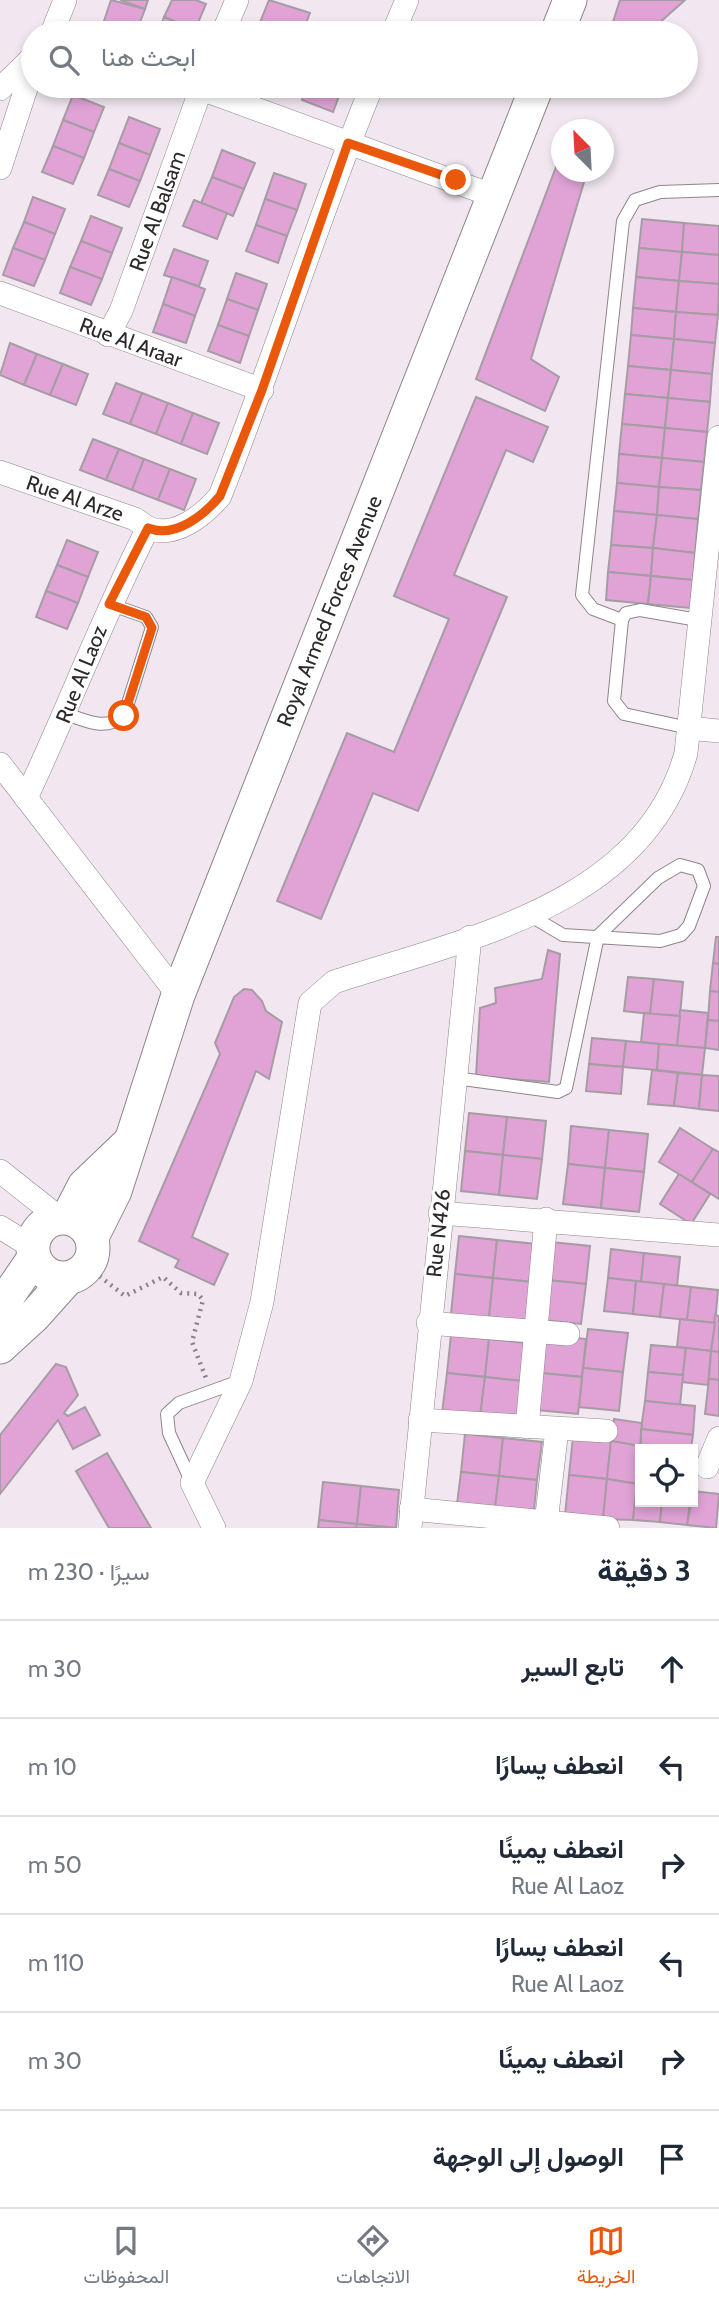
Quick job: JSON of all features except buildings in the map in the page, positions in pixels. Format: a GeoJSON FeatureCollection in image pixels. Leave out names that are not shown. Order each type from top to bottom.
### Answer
{"type":"FeatureCollection","features":[{"type":"Feature","properties":{"kind":"main road"},"geometry":{"type":"LineString","coordinates":[[562,21],[570,0]]}},
{"type":"Feature","properties":{"kind":"main road","name":"Royal Armed Forces Avenue"},"geometry":{"type":"LineString","coordinates":[[1,1346],[34,1316],[75,1243],[84,1186],[131,1140],[178,995],[532,98]]}},
{"type":"Feature","properties":{"kind":"main road","name":"Royal Armed Forces Avenue"},"geometry":{"type":"LineString","coordinates":[[1,1346],[8,1296],[33,1252],[39,1228],[75,1243]]}},
{"type":"Feature","properties":{"kind":"main road"},"geometry":{"type":"LineString","coordinates":[[33,1252],[47,1274],[75,1243]]}},
{"type":"Feature","properties":{"kind":"street"},"geometry":{"type":"LineString","coordinates":[[57,21],[65,0]]}},
{"type":"Feature","properties":{"kind":"street"},"geometry":{"type":"LineString","coordinates":[[228,21],[237,0]]}},
{"type":"Feature","properties":{"kind":"street"},"geometry":{"type":"LineString","coordinates":[[398,21],[407,0]]}},
{"type":"Feature","properties":{"kind":"street"},"geometry":{"type":"LineString","coordinates":[[0,89],[21,69]]}},
{"type":"Feature","properties":{"kind":"street"},"geometry":{"type":"LineString","coordinates":[[0,168],[23,98]]}},
{"type":"Feature","properties":{"kind":"street","name":"Rue Al Balsam"},"geometry":{"type":"LineString","coordinates":[[108,335],[121,311],[194,98]]}},
{"type":"Feature","properties":{"kind":"street"},"geometry":{"type":"LineString","coordinates":[[227,98],[494,196]]}},
{"type":"Feature","properties":{"kind":"street"},"geometry":{"type":"LineString","coordinates":[[148,528],[156,531],[178,528],[191,522],[215,502],[262,390],[348,143],[367,98]]}},
{"type":"Feature","properties":{"kind":"street","name":"Rue Al Araar"},"geometry":{"type":"LineString","coordinates":[[0,293],[262,390]]}},
{"type":"Feature","properties":{"kind":"street"},"geometry":{"type":"LineString","coordinates":[[214,1528],[192,1483],[241,1381],[262,1302],[310,1003],[334,982],[531,916],[570,896],[632,846],[660,815],[677,785],[689,728],[698,620],[719,437]]}},
{"type":"Feature","properties":{"kind":"street","name":"Rue Al Arze"},"geometry":{"type":"LineString","coordinates":[[0,472],[135,519],[148,528]]}},
{"type":"Feature","properties":{"kind":"street","name":"Rue Al Laoz"},"geometry":{"type":"LineString","coordinates":[[26,798],[66,714],[109,604],[148,528]]}},
{"type":"Feature","properties":{"kind":"street"},"geometry":{"type":"LineString","coordinates":[[689,728],[719,731]]}},
{"type":"Feature","properties":{"kind":"street"},"geometry":{"type":"LineString","coordinates":[[0,764],[178,995]]}},
{"type":"Feature","properties":{"kind":"street","name":"Rue N426"},"geometry":{"type":"LineString","coordinates":[[410,1519],[428,1323],[470,937]]}},
{"type":"Feature","properties":{"kind":"street"},"geometry":{"type":"LineString","coordinates":[[0,1171],[75,1243]]}},
{"type":"Feature","properties":{"kind":"street"},"geometry":{"type":"LineString","coordinates":[[440,1213],[546,1219],[719,1235]]}},
{"type":"Feature","properties":{"kind":"street"},"geometry":{"type":"LineString","coordinates":[[527,1427],[546,1219]]}},
{"type":"Feature","properties":{"kind":"street"},"geometry":{"type":"LineString","coordinates":[[0,1227],[33,1252]]}},
{"type":"Feature","properties":{"kind":"street"},"geometry":{"type":"LineString","coordinates":[[428,1323],[568,1334]]}},
{"type":"Feature","properties":{"kind":"street"},"geometry":{"type":"LineString","coordinates":[[420,1420],[606,1430]]}},
{"type":"Feature","properties":{"kind":"street"},"geometry":{"type":"LineString","coordinates":[[545,1523],[557,1429]]}},
{"type":"Feature","properties":{"kind":"street"},"geometry":{"type":"LineString","coordinates":[[707,1467],[719,1438]]}},
{"type":"Feature","properties":{"kind":"street"},"geometry":{"type":"LineString","coordinates":[[410,1519],[545,1523],[608,1528]]}},
{"type":"Feature","properties":{"kind":"lane"},"geometry":{"type":"LineString","coordinates":[[622,620],[593,609],[582,595],[623,221],[635,200],[660,192],[719,190]]}},
{"type":"Feature","properties":{"kind":"lane"},"geometry":{"type":"LineString","coordinates":[[66,714],[102,726],[114,724],[124,716],[152,628],[146,617],[109,604]]}},
{"type":"Feature","properties":{"kind":"lane"},"geometry":{"type":"LineString","coordinates":[[689,728],[624,714],[614,701],[622,620],[626,613],[640,610],[698,620]]}},
{"type":"Feature","properties":{"kind":"lane"},"geometry":{"type":"LineString","coordinates":[[455,1078],[558,1092],[566,1088],[597,936],[658,878],[680,865],[698,870],[704,886],[697,911],[689,926],[681,934],[660,942],[597,936],[563,935],[531,916]]}},
{"type":"Feature","properties":{"kind":"lane"},"geometry":{"type":"LineString","coordinates":[[192,1483],[169,1433],[167,1414],[179,1403],[241,1381]]}},
{"type":"Feature","properties":{"kind":"path"},"geometry":{"type":"LineString","coordinates":[[75,1243],[125,1296],[163,1277],[181,1293],[198,1294],[202,1300],[192,1342],[201,1365]]}},
{"type":"Feature","properties":{"kind":"route"},"geometry":{"type":"LineString","coordinates":[[124,716],[152,628],[146,617],[109,604],[148,528],[156,531],[178,528],[209,509],[220,496],[262,390],[348,143],[456,180]]}}]}
